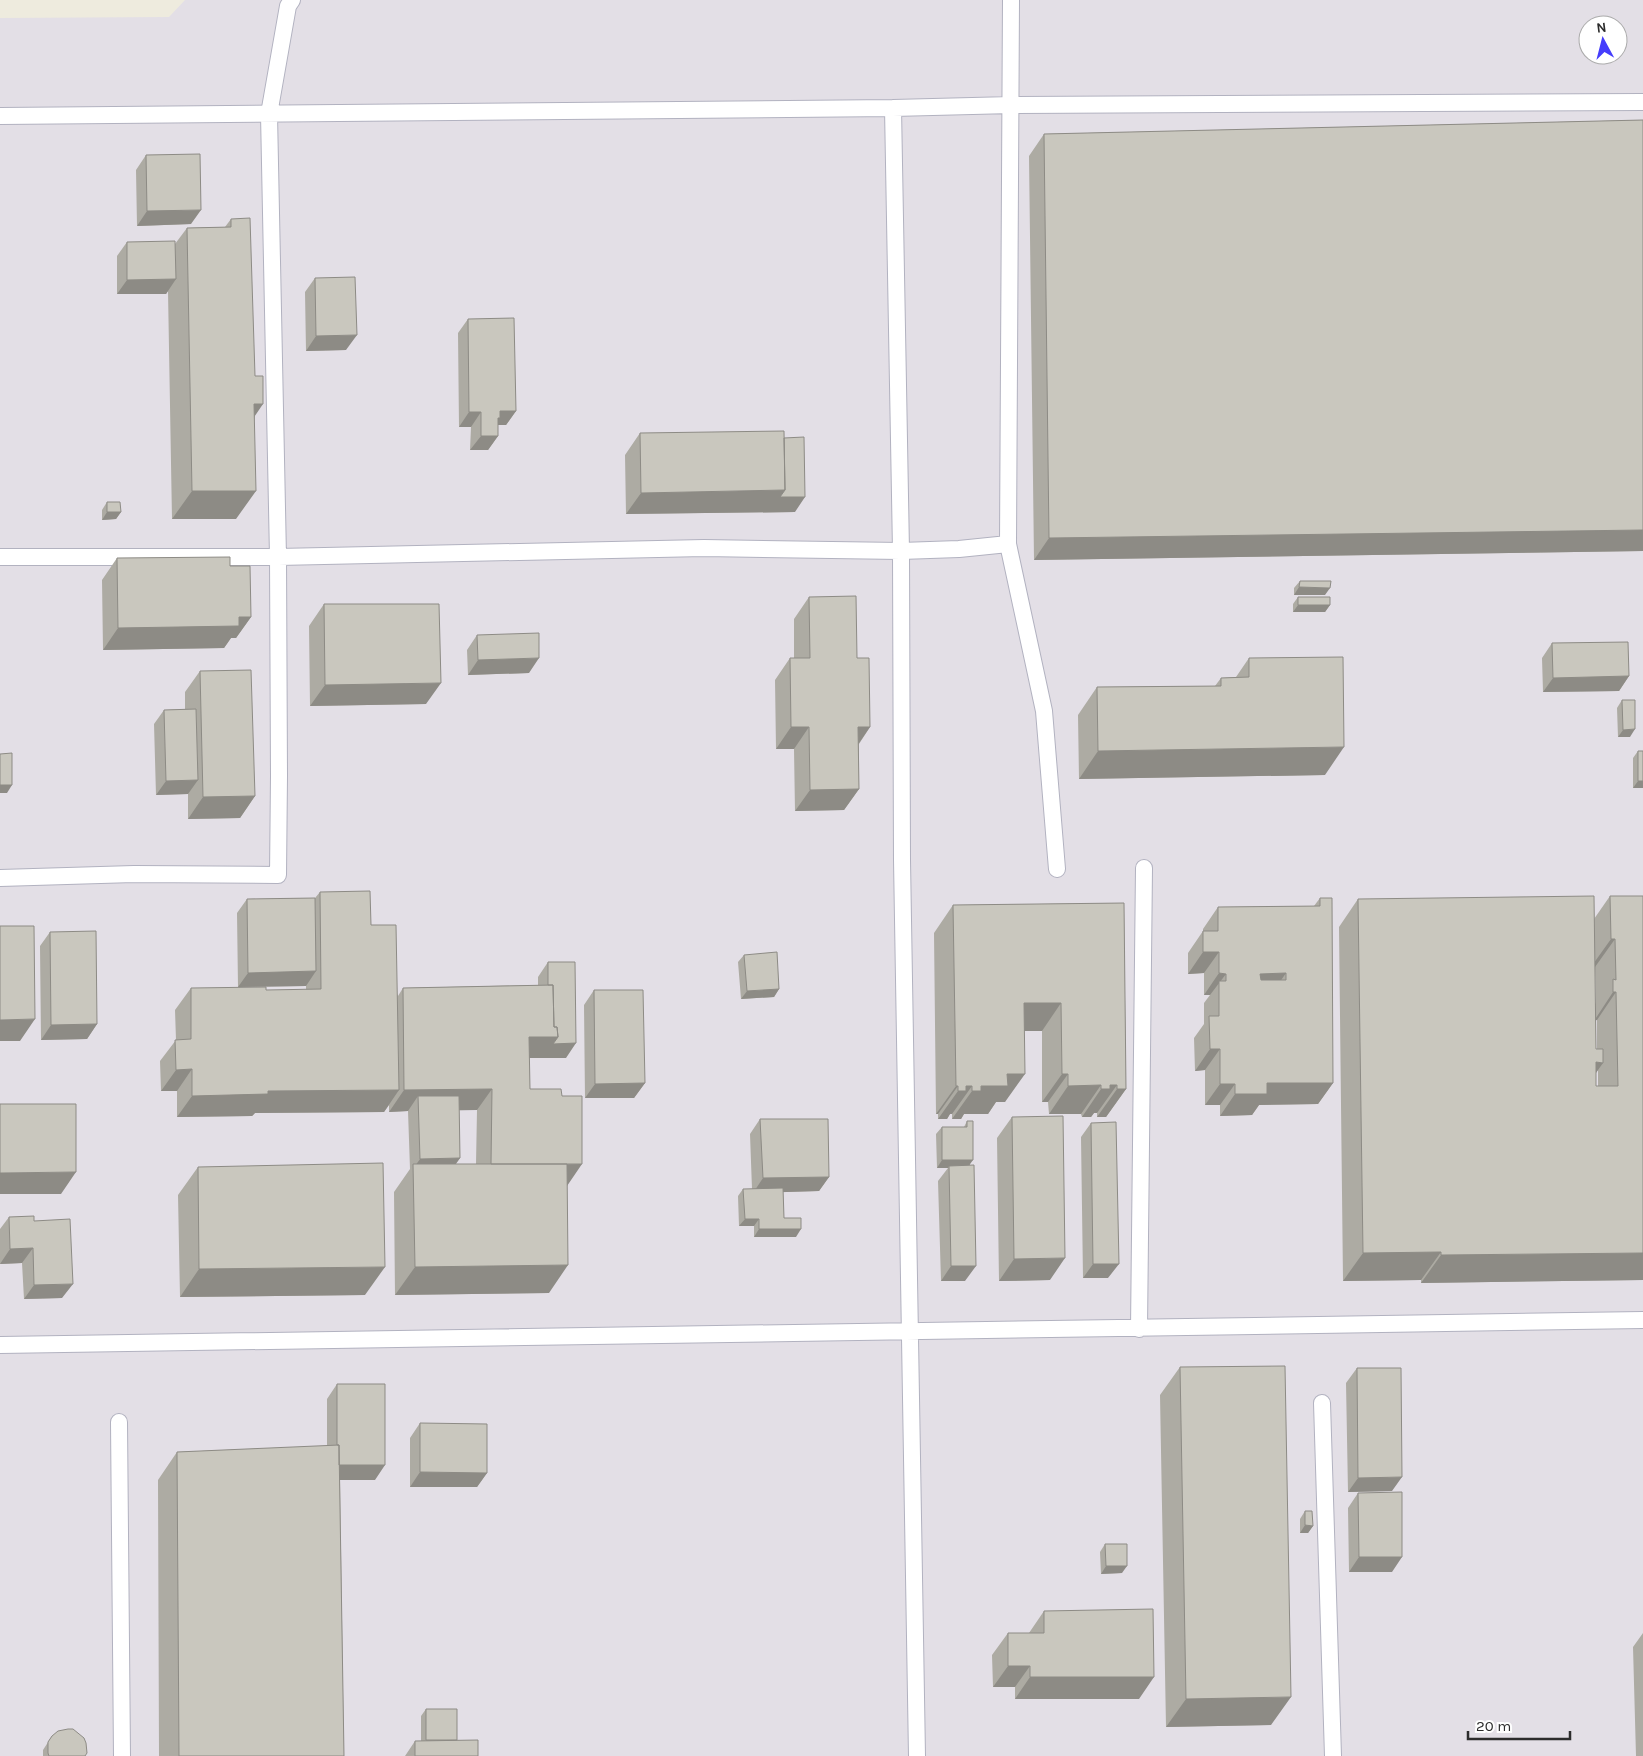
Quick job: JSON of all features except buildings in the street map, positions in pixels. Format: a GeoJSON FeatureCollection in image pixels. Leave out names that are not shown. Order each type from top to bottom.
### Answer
{"type":"FeatureCollection","features":[{"type":"Feature","properties":{"kind":"lane"},"geometry":{"type":"LineString","coordinates":[[0,878],[134,874],[278,875],[278,557],[268,114],[288,6],[292,0]]}},
{"type":"Feature","properties":{"kind":"lane"},"geometry":{"type":"LineString","coordinates":[[1011,0],[1012,105],[1008,544],[1044,711],[1056,868]]}},
{"type":"Feature","properties":{"kind":"lane"},"geometry":{"type":"LineString","coordinates":[[0,116],[893,108],[1012,105],[1643,102]]}},
{"type":"Feature","properties":{"kind":"lane"},"geometry":{"type":"LineString","coordinates":[[893,108],[901,551],[902,860],[917,1756]]}},
{"type":"Feature","properties":{"kind":"lane"},"geometry":{"type":"LineString","coordinates":[[0,557],[278,557],[704,548],[901,551],[958,550],[1008,544]]}},
{"type":"Feature","properties":{"kind":"lane"},"geometry":{"type":"LineString","coordinates":[[1139,1329],[1144,868]]}},
{"type":"Feature","properties":{"kind":"lane"},"geometry":{"type":"LineString","coordinates":[[0,1345],[1643,1320]]}},
{"type":"Feature","properties":{"kind":"lane"},"geometry":{"type":"LineString","coordinates":[[1322,1403],[1333,1756]]}},
{"type":"Feature","properties":{"kind":"lane"},"geometry":{"type":"LineString","coordinates":[[119,1422],[122,1756]]}},
{"type":"Feature","properties":{"kind":"shaded area"},"geometry":{"type":"Polygon","coordinates":[[[185,0],[1643,0],[1643,1756],[0,1756],[0,18],[169,17],[185,0]]]}}]}
